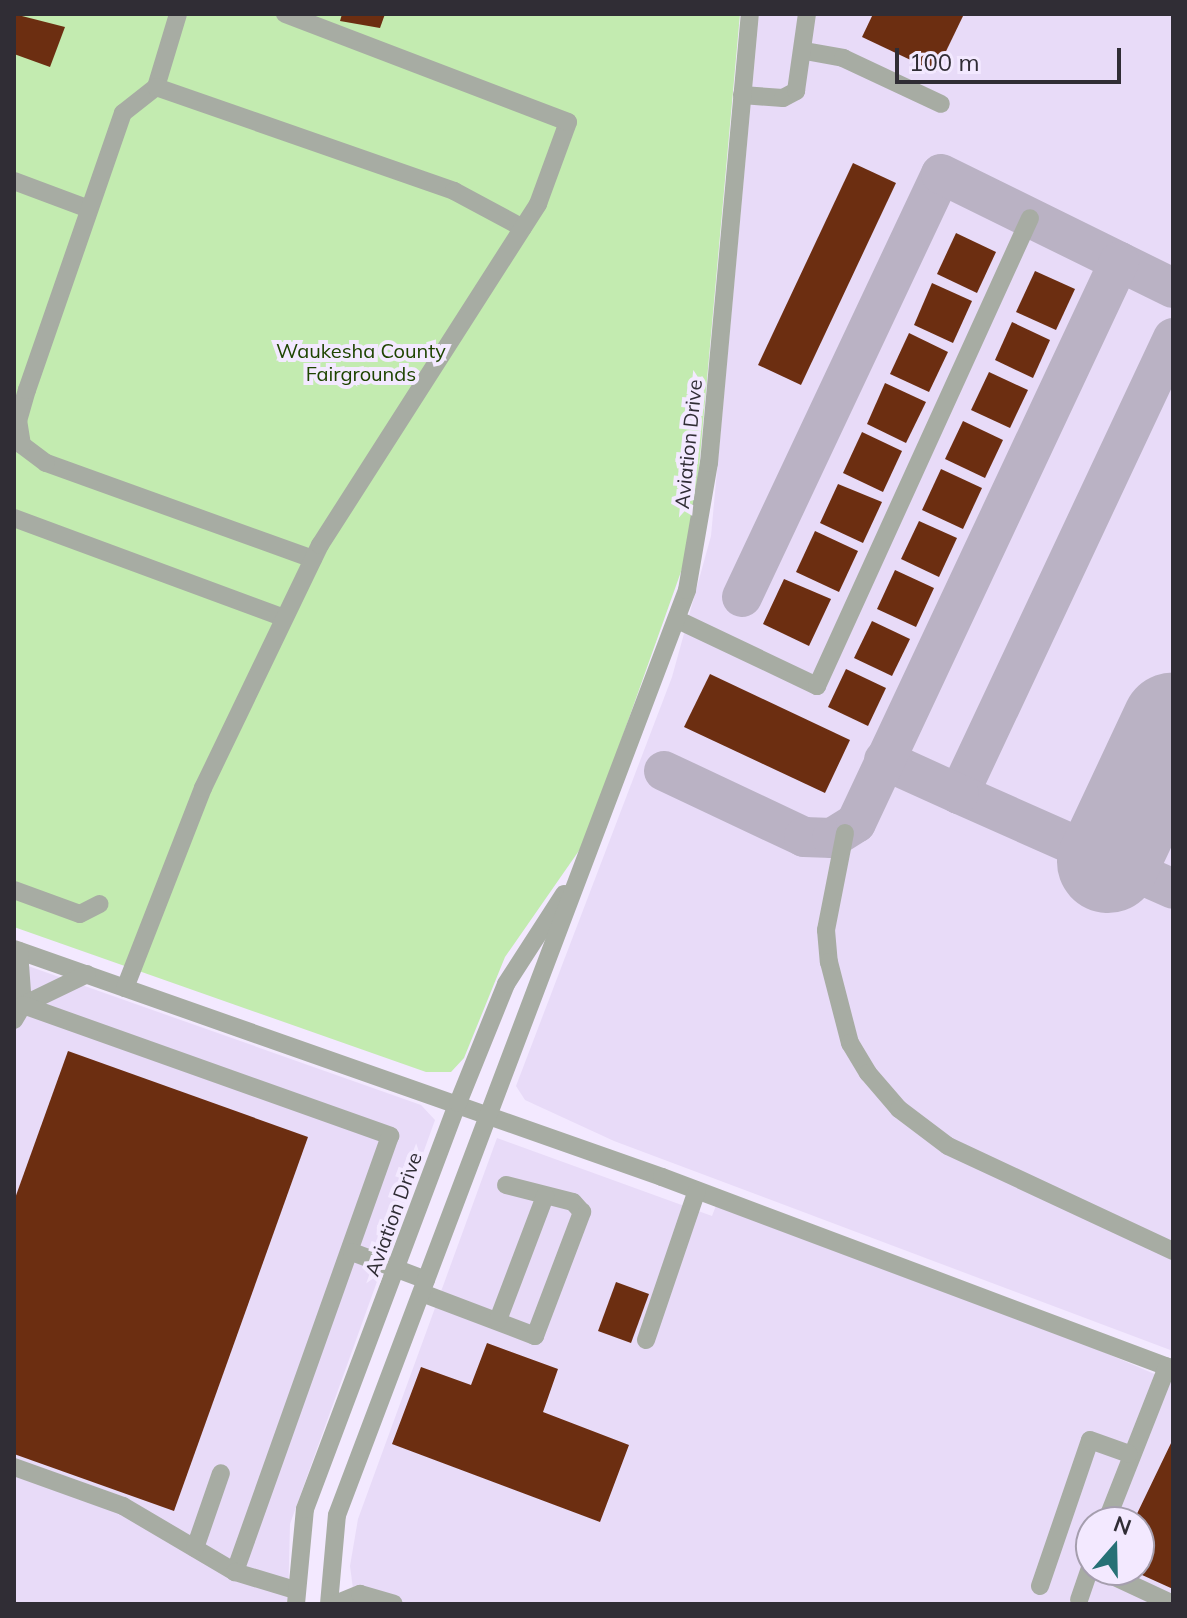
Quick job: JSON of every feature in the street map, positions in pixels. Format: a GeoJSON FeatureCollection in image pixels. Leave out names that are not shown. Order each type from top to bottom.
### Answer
{"type":"FeatureCollection","features":[{"type":"Feature","properties":{"kind":"street"},"geometry":{"type":"LineString","coordinates":[[178,14],[156,87],[123,113],[32,376],[18,433],[31,455],[313,559]]}},
{"type":"Feature","properties":{"kind":"street"},"geometry":{"type":"LineString","coordinates":[[125,988],[203,788],[313,559],[523,228],[568,122],[285,14]]}},
{"type":"Feature","properties":{"kind":"street","name":"Aviation Drive"},"geometry":{"type":"LineString","coordinates":[[332,1604],[335,1524],[487,1114],[678,620],[705,503],[750,14]]}},
{"type":"Feature","properties":{"kind":"street"},"geometry":{"type":"LineString","coordinates":[[742,95],[790,96],[801,84],[807,14]]}},
{"type":"Feature","properties":{"kind":"street"},"geometry":{"type":"LineString","coordinates":[[805,51],[843,58],[941,104]]}},
{"type":"Feature","properties":{"kind":"street"},"geometry":{"type":"LineString","coordinates":[[156,87],[454,191],[523,228]]}},
{"type":"Feature","properties":{"kind":"street"},"geometry":{"type":"LineString","coordinates":[[14,181],[89,209]]}},
{"type":"Feature","properties":{"kind":"street"},"geometry":{"type":"LineString","coordinates":[[678,620],[817,686],[1030,218]]}},
{"type":"Feature","properties":{"kind":"street"},"geometry":{"type":"LineString","coordinates":[[14,370],[32,376]]}},
{"type":"Feature","properties":{"kind":"street"},"geometry":{"type":"LineString","coordinates":[[14,518],[284,618]]}},
{"type":"Feature","properties":{"kind":"street"},"geometry":{"type":"LineString","coordinates":[[845,833],[826,930],[829,962],[835,1002],[868,1073],[899,1109],[948,1146],[1173,1251]]}},
{"type":"Feature","properties":{"kind":"street","name":"Aviation Drive"},"geometry":{"type":"LineString","coordinates":[[295,1597],[305,1509],[458,1103],[514,967],[587,861]]}},
{"type":"Feature","properties":{"kind":"street"},"geometry":{"type":"LineString","coordinates":[[14,890],[80,914],[100,904]]}},
{"type":"Feature","properties":{"kind":"street"},"geometry":{"type":"LineString","coordinates":[[18,1012],[17,950],[458,1103],[1170,1368],[1129,1454],[1111,1506]]}},
{"type":"Feature","properties":{"kind":"street"},"geometry":{"type":"LineString","coordinates":[[18,1012],[87,974]]}},
{"type":"Feature","properties":{"kind":"street"},"geometry":{"type":"LineString","coordinates":[[18,1012],[390,1136],[352,1252],[235,1572]]}},
{"type":"Feature","properties":{"kind":"street"},"geometry":{"type":"LineString","coordinates":[[352,1252],[396,1269],[424,1287],[535,1336],[582,1212],[545,1196],[506,1185]]}},
{"type":"Feature","properties":{"kind":"street"},"geometry":{"type":"LineString","coordinates":[[646,1340],[697,1190]]}},
{"type":"Feature","properties":{"kind":"street"},"geometry":{"type":"LineString","coordinates":[[498,1320],[545,1196]]}},
{"type":"Feature","properties":{"kind":"street"},"geometry":{"type":"LineString","coordinates":[[1040,1586],[1093,1431],[1129,1454]]}},
{"type":"Feature","properties":{"kind":"street"},"geometry":{"type":"LineString","coordinates":[[14,1467],[123,1506],[235,1572],[295,1597]]}},
{"type":"Feature","properties":{"kind":"street"},"geometry":{"type":"LineString","coordinates":[[195,1548],[221,1473]]}},
{"type":"Feature","properties":{"kind":"street"},"geometry":{"type":"LineString","coordinates":[[1079,1600],[1084,1586]]}},
{"type":"Feature","properties":{"kind":"street"},"geometry":{"type":"LineString","coordinates":[[1134,1586],[1173,1604]]}},
{"type":"Feature","properties":{"kind":"street"},"geometry":{"type":"LineString","coordinates":[[332,1604],[361,1599],[394,1604]]}},
{"type":"Feature","properties":{"kind":"shaded area"},"geometry":{"type":"Polygon","coordinates":[[[759,14],[1173,14],[1173,1351],[614,1141],[525,1100],[516,1086],[672,677],[711,536],[759,14]]]}},
{"type":"Feature","properties":{"kind":"shaded area"},"geometry":{"type":"Polygon","coordinates":[[[14,961],[421,1105],[435,1120],[290,1524],[288,1604],[14,1604],[14,961]]]}},
{"type":"Feature","properties":{"kind":"shaded area"},"geometry":{"type":"Polygon","coordinates":[[[497,1138],[712,1216],[717,1203],[1018,1315],[1173,1382],[1173,1604],[355,1604],[350,1566],[358,1519],[497,1138]]]}},
{"type":"Feature","properties":{"kind":"green space","name":"Waukesha County Fairgrounds"},"geometry":{"type":"Polygon","coordinates":[[[14,14],[740,14],[698,479],[683,566],[585,842],[505,957],[464,1058],[451,1072],[426,1072],[14,927],[14,14]]]}},
{"type":"Feature","properties":{"kind":"building"},"geometry":{"type":"Polygon","coordinates":[[[14,14],[65,27],[50,67],[14,54],[14,14]]]}},
{"type":"Feature","properties":{"kind":"building"},"geometry":{"type":"Polygon","coordinates":[[[342,14],[385,14],[380,28],[340,21],[342,14]]]}},
{"type":"Feature","properties":{"kind":"building"},"geometry":{"type":"Polygon","coordinates":[[[873,14],[964,14],[936,72],[862,37],[873,14]]]}},
{"type":"Feature","properties":{"kind":"building"},"geometry":{"type":"Polygon","coordinates":[[[853,163],[896,183],[801,385],[758,365],[853,163]]]}},
{"type":"Feature","properties":{"kind":"building"},"geometry":{"type":"Polygon","coordinates":[[[956,233],[996,252],[977,293],[937,274],[956,233]]]}},
{"type":"Feature","properties":{"kind":"building"},"geometry":{"type":"Polygon","coordinates":[[[1035,271],[1075,289],[1056,330],[1016,312],[1035,271]]]}},
{"type":"Feature","properties":{"kind":"building"},"geometry":{"type":"Polygon","coordinates":[[[932,283],[972,301],[953,343],[914,325],[932,283]]]}},
{"type":"Feature","properties":{"kind":"building"},"geometry":{"type":"Polygon","coordinates":[[[1012,322],[1050,340],[1033,378],[995,360],[1012,322]]]}},
{"type":"Feature","properties":{"kind":"building"},"geometry":{"type":"Polygon","coordinates":[[[909,333],[948,352],[929,392],[890,374],[909,333]]]}},
{"type":"Feature","properties":{"kind":"building"},"geometry":{"type":"Polygon","coordinates":[[[989,372],[1028,390],[1010,428],[971,410],[989,372]]]}},
{"type":"Feature","properties":{"kind":"building"},"geometry":{"type":"Polygon","coordinates":[[[885,383],[926,402],[906,443],[867,424],[885,383]]]}},
{"type":"Feature","properties":{"kind":"building"},"geometry":{"type":"Polygon","coordinates":[[[963,421],[1003,440],[985,478],[945,459],[963,421]]]}},
{"type":"Feature","properties":{"kind":"building"},"geometry":{"type":"Polygon","coordinates":[[[862,432],[902,451],[883,492],[843,473],[862,432]]]}},
{"type":"Feature","properties":{"kind":"building"},"geometry":{"type":"Polygon","coordinates":[[[941,469],[982,488],[963,529],[922,510],[941,469]]]}},
{"type":"Feature","properties":{"kind":"building"},"geometry":{"type":"Polygon","coordinates":[[[838,484],[882,502],[863,543],[820,523],[838,484]]]}},
{"type":"Feature","properties":{"kind":"building"},"geometry":{"type":"Polygon","coordinates":[[[919,521],[957,538],[939,577],[901,559],[919,521]]]}},
{"type":"Feature","properties":{"kind":"building"},"geometry":{"type":"Polygon","coordinates":[[[815,531],[858,551],[839,592],[796,572],[815,531]]]}},
{"type":"Feature","properties":{"kind":"building"},"geometry":{"type":"Polygon","coordinates":[[[895,570],[934,588],[916,627],[877,609],[895,570]]]}},
{"type":"Feature","properties":{"kind":"building"},"geometry":{"type":"Polygon","coordinates":[[[784,579],[831,599],[809,646],[763,624],[784,579]]]}},
{"type":"Feature","properties":{"kind":"building"},"geometry":{"type":"Polygon","coordinates":[[[872,621],[910,639],[892,676],[854,658],[872,621]]]}},
{"type":"Feature","properties":{"kind":"building"},"geometry":{"type":"Polygon","coordinates":[[[846,669],[886,688],[868,726],[828,707],[846,669]]]}},
{"type":"Feature","properties":{"kind":"building"},"geometry":{"type":"Polygon","coordinates":[[[710,674],[850,740],[825,793],[684,727],[710,674]]]}},
{"type":"Feature","properties":{"kind":"building"},"geometry":{"type":"Polygon","coordinates":[[[68,1051],[308,1137],[174,1511],[14,1454],[14,1201],[68,1051]]]}},
{"type":"Feature","properties":{"kind":"building"},"geometry":{"type":"Polygon","coordinates":[[[616,1282],[649,1294],[631,1343],[598,1331],[616,1282]]]}},
{"type":"Feature","properties":{"kind":"building"},"geometry":{"type":"Polygon","coordinates":[[[487,1343],[558,1369],[543,1412],[629,1445],[600,1522],[392,1444],[421,1367],[471,1385],[487,1343]]]}},
{"type":"Feature","properties":{"kind":"building"},"geometry":{"type":"Polygon","coordinates":[[[1173,1439],[1173,1589],[1155,1581],[1155,1506],[1141,1506],[1173,1439]]]}},
{"type":"Feature","properties":{"kind":"taxiway"},"geometry":{"type":"LineString","coordinates":[[742,597],[941,174],[1173,288]]}},
{"type":"Feature","properties":{"kind":"taxiway"},"geometry":{"type":"LineString","coordinates":[[664,771],[804,837],[832,838],[856,823],[1119,262]]}},
{"type":"Feature","properties":{"kind":"taxiway"},"geometry":{"type":"LineString","coordinates":[[1173,338],[959,794],[1173,889]]}},
{"type":"Feature","properties":{"kind":"taxiway"},"geometry":{"type":"LineString","coordinates":[[884,760],[959,794]]}},
{"type":"Feature","properties":{"kind":"runway"},"geometry":{"type":"LineString","coordinates":[[1108,862],[1173,723]]}}]}
